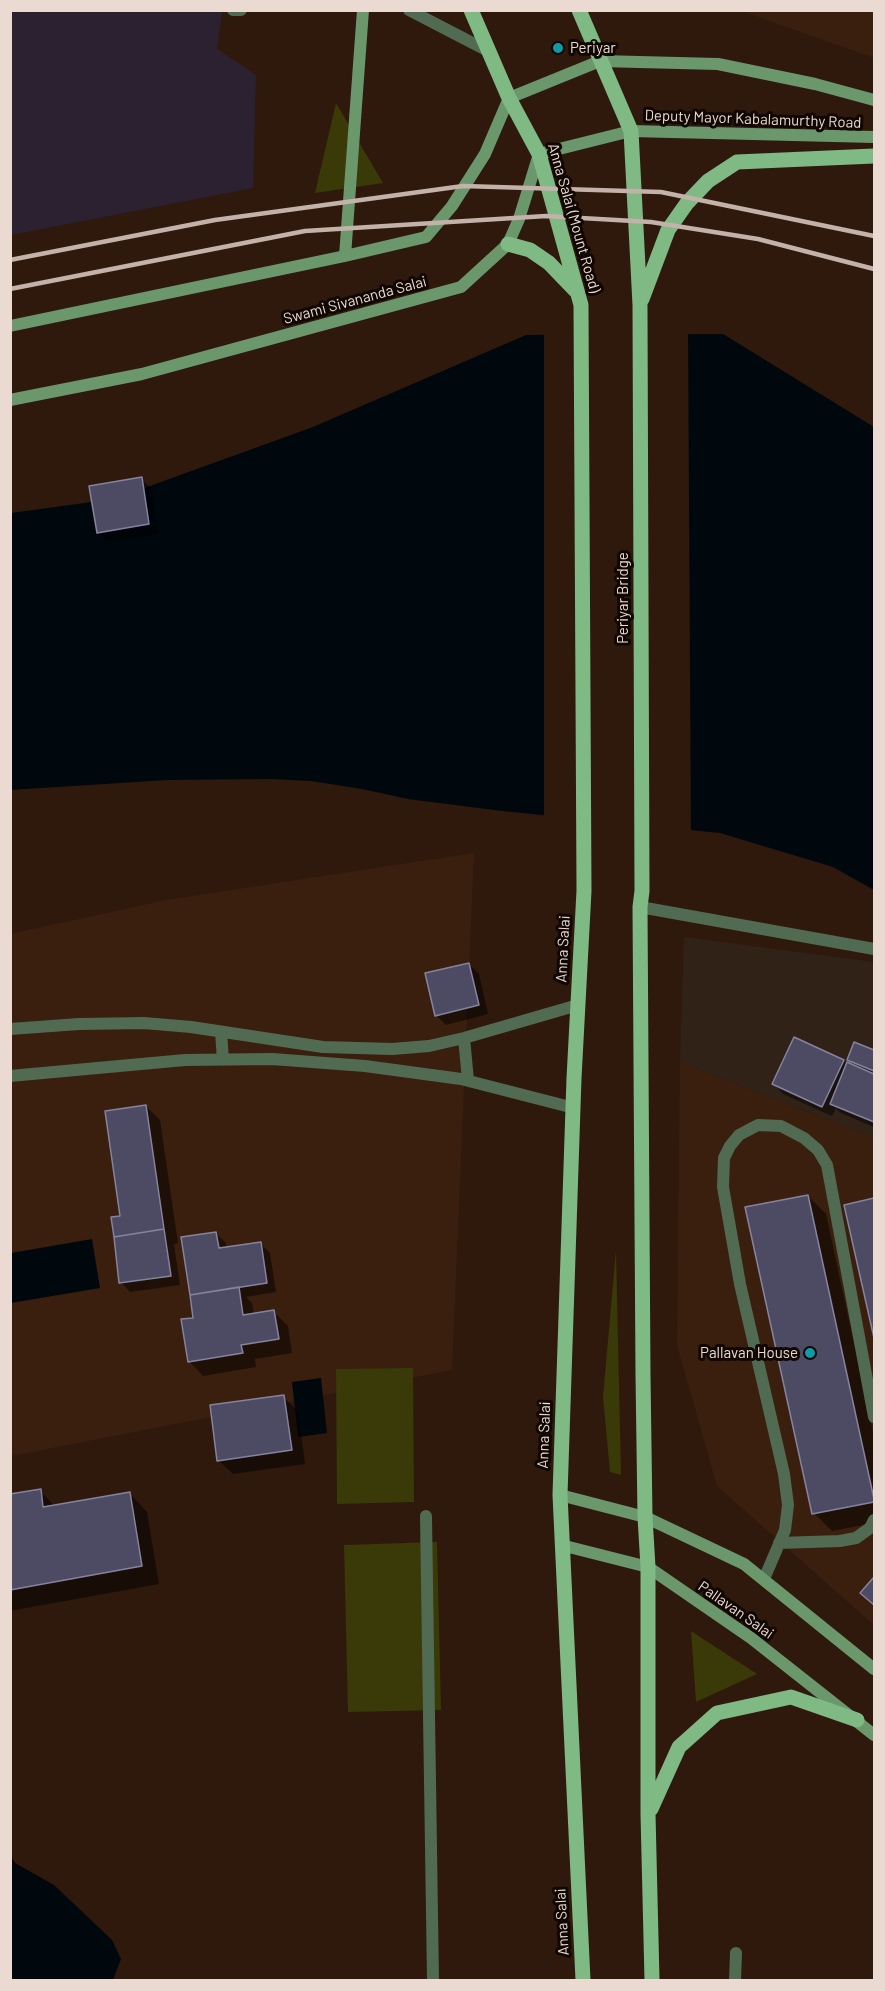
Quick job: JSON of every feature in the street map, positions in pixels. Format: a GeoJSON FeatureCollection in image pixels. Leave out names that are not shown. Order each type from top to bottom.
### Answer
{"type":"FeatureCollection","features":[{"type":"Feature","properties":{"kind":"main road"},"geometry":{"type":"LineString","coordinates":[[345,256],[363,10]]}},
{"type":"Feature","properties":{"kind":"main road","name":"Anna Salai (Mount Road)"},"geometry":{"type":"LineString","coordinates":[[471,10],[509,98],[539,154],[579,299]]}},
{"type":"Feature","properties":{"kind":"main road"},"geometry":{"type":"LineString","coordinates":[[579,10],[631,131],[640,305]]}},
{"type":"Feature","properties":{"kind":"main road"},"geometry":{"type":"LineString","coordinates":[[10,326],[426,237],[452,206],[485,154],[509,98],[600,61],[718,64],[815,84],[874,100]]}},
{"type":"Feature","properties":{"kind":"main road"},"geometry":{"type":"LineString","coordinates":[[539,154],[631,131]]}},
{"type":"Feature","properties":{"kind":"main road","name":"Deputy Mayor Kabalamurthy Road"},"geometry":{"type":"LineString","coordinates":[[631,131],[874,137]]}},
{"type":"Feature","properties":{"kind":"main road","name":"Swami Sivananda Salai"},"geometry":{"type":"LineString","coordinates":[[10,400],[142,374],[461,287],[508,244],[519,219],[539,154]]}},
{"type":"Feature","properties":{"kind":"main road"},"geometry":{"type":"LineString","coordinates":[[640,305],[668,230],[674,221],[708,181],[737,162],[870,158],[874,156]]}},
{"type":"Feature","properties":{"kind":"main road"},"geometry":{"type":"LineString","coordinates":[[508,244],[530,250],[549,263],[579,299]]}},
{"type":"Feature","properties":{"kind":"main road","name":"Anna Salai"},"geometry":{"type":"LineString","coordinates":[[579,299],[584,891],[560,1495],[583,1980]]}},
{"type":"Feature","properties":{"kind":"main road","name":"Periyar Bridge"},"geometry":{"type":"LineString","coordinates":[[640,305],[642,891],[640,907]]}},
{"type":"Feature","properties":{"kind":"main road"},"geometry":{"type":"LineString","coordinates":[[640,907],[645,1517],[648,1567],[648,1814],[652,1980]]}},
{"type":"Feature","properties":{"kind":"main road"},"geometry":{"type":"LineString","coordinates":[[560,1495],[645,1517],[744,1564],[874,1670]]}},
{"type":"Feature","properties":{"kind":"main road","name":"Pallavan Salai"},"geometry":{"type":"LineString","coordinates":[[561,1545],[648,1567],[752,1638],[874,1735]]}},
{"type":"Feature","properties":{"kind":"main road"},"geometry":{"type":"LineString","coordinates":[[648,1814],[679,1747],[717,1713],[791,1697],[856,1720]]}},
{"type":"Feature","properties":{"kind":"street"},"geometry":{"type":"LineString","coordinates":[[233,10],[241,10]]}},
{"type":"Feature","properties":{"kind":"street"},"geometry":{"type":"LineString","coordinates":[[410,10],[488,51]]}},
{"type":"Feature","properties":{"kind":"street"},"geometry":{"type":"LineString","coordinates":[[640,907],[874,949]]}},
{"type":"Feature","properties":{"kind":"street"},"geometry":{"type":"LineString","coordinates":[[10,1029],[79,1024],[144,1023],[191,1027],[323,1047],[392,1050],[429,1046],[464,1038],[578,1005]]}},
{"type":"Feature","properties":{"kind":"street"},"geometry":{"type":"LineString","coordinates":[[221,1032],[223,1060]]}},
{"type":"Feature","properties":{"kind":"street"},"geometry":{"type":"LineString","coordinates":[[464,1038],[468,1080]]}},
{"type":"Feature","properties":{"kind":"street"},"geometry":{"type":"LineString","coordinates":[[10,1076],[185,1060],[272,1059],[365,1066],[468,1080],[574,1108]]}},
{"type":"Feature","properties":{"kind":"street"},"geometry":{"type":"LineString","coordinates":[[764,1579],[785,1530],[788,1505],[784,1474],[740,1284],[723,1187],[724,1158],[730,1146],[739,1135],[758,1125],[781,1126],[804,1138],[818,1150],[827,1166],[874,1417]]}},
{"type":"Feature","properties":{"kind":"street"},"geometry":{"type":"LineString","coordinates":[[426,1516],[433,1980]]}},
{"type":"Feature","properties":{"kind":"street"},"geometry":{"type":"LineString","coordinates":[[779,1543],[840,1541],[856,1538],[870,1528],[874,1520]]}},
{"type":"Feature","properties":{"kind":"street"},"geometry":{"type":"LineString","coordinates":[[735,1953],[735,1980]]}},
{"type":"Feature","properties":{"kind":"shaded area"},"geometry":{"type":"Polygon","coordinates":[[[11,10],[222,11],[217,49],[256,75],[253,188],[11,235],[11,10]]]}},
{"type":"Feature","properties":{"kind":"shaded area"},"geometry":{"type":"Polygon","coordinates":[[[742,11],[874,11],[874,58],[742,11]]]}},
{"type":"Feature","properties":{"kind":"shaded area"},"geometry":{"type":"Polygon","coordinates":[[[336,103],[383,183],[315,193],[336,103]]]}},
{"type":"Feature","properties":{"kind":"shaded area"},"geometry":{"type":"Polygon","coordinates":[[[723,334],[874,427],[874,890],[833,867],[720,833],[502,811],[408,799],[311,781],[167,780],[11,790],[11,513],[114,499],[313,427],[526,335],[723,334]]]}},
{"type":"Feature","properties":{"kind":"shaded area"},"geometry":{"type":"Polygon","coordinates":[[[474,853],[452,1370],[11,1456],[10,934],[166,900],[474,853]]]}},
{"type":"Feature","properties":{"kind":"shaded area"},"geometry":{"type":"Polygon","coordinates":[[[684,937],[874,962],[874,1138],[680,1062],[684,937]]]}},
{"type":"Feature","properties":{"kind":"shaded area"},"geometry":{"type":"Polygon","coordinates":[[[680,1062],[874,1138],[874,1625],[717,1486],[677,1345],[680,1062]]]}},
{"type":"Feature","properties":{"kind":"shaded area"},"geometry":{"type":"Polygon","coordinates":[[[92,1239],[100,1288],[11,1303],[11,1253],[92,1239]]]}},
{"type":"Feature","properties":{"kind":"shaded area"},"geometry":{"type":"Polygon","coordinates":[[[616,1250],[621,1475],[610,1472],[603,1397],[616,1250]]]}},
{"type":"Feature","properties":{"kind":"shaded area"},"geometry":{"type":"Polygon","coordinates":[[[413,1368],[414,1502],[337,1504],[336,1369],[413,1368]]]}},
{"type":"Feature","properties":{"kind":"shaded area"},"geometry":{"type":"Polygon","coordinates":[[[321,1378],[327,1433],[298,1437],[292,1382],[321,1378]]]}},
{"type":"Feature","properties":{"kind":"shaded area"},"geometry":{"type":"Polygon","coordinates":[[[437,1542],[441,1710],[348,1712],[344,1545],[437,1542]]]}},
{"type":"Feature","properties":{"kind":"shaded area"},"geometry":{"type":"Polygon","coordinates":[[[691,1631],[757,1674],[696,1702],[691,1631]]]}},
{"type":"Feature","properties":{"kind":"shaded area"},"geometry":{"type":"Polygon","coordinates":[[[11,1856],[15,1863],[54,1885],[112,1940],[121,1959],[113,1980],[13,1980],[11,1978],[11,1856]]]}},
{"type":"Feature","properties":{"kind":"pier"},"geometry":{"type":"Polygon","coordinates":[[[688,331],[691,833],[544,818],[544,332],[688,331]]]}},
{"type":"Feature","properties":{"kind":"building"},"geometry":{"type":"Polygon","coordinates":[[[142,477],[149,524],[97,533],[89,486],[142,477]]]}},
{"type":"Feature","properties":{"kind":"building"},"geometry":{"type":"Polygon","coordinates":[[[469,963],[479,1005],[435,1016],[425,973],[469,963]]]}},
{"type":"Feature","properties":{"kind":"building"},"geometry":{"type":"Polygon","coordinates":[[[794,1037],[844,1060],[822,1107],[772,1084],[794,1037]]]}},
{"type":"Feature","properties":{"kind":"building"},"geometry":{"type":"Polygon","coordinates":[[[854,1042],[874,1050],[874,1071],[847,1060],[854,1042]]]}},
{"type":"Feature","properties":{"kind":"building"},"geometry":{"type":"Polygon","coordinates":[[[847,1062],[874,1074],[874,1122],[830,1104],[847,1062]]]}},
{"type":"Feature","properties":{"kind":"building"},"geometry":{"type":"Polygon","coordinates":[[[146,1105],[164,1229],[114,1237],[111,1217],[120,1216],[105,1111],[146,1105]]]}},
{"type":"Feature","properties":{"kind":"building","name":"Pallavan House"},"geometry":{"type":"Polygon","coordinates":[[[808,1195],[874,1499],[874,1502],[812,1514],[745,1207],[808,1195]]]}},
{"type":"Feature","properties":{"kind":"building"},"geometry":{"type":"Polygon","coordinates":[[[874,1198],[874,1338],[844,1205],[874,1198]]]}},
{"type":"Feature","properties":{"kind":"building"},"geometry":{"type":"Polygon","coordinates":[[[164,1229],[171,1276],[119,1283],[114,1237],[164,1229]]]}},
{"type":"Feature","properties":{"kind":"building"},"geometry":{"type":"Polygon","coordinates":[[[216,1232],[219,1248],[261,1242],[267,1283],[190,1295],[181,1237],[216,1232]]]}},
{"type":"Feature","properties":{"kind":"building"},"geometry":{"type":"Polygon","coordinates":[[[239,1287],[243,1315],[274,1310],[279,1339],[241,1345],[243,1353],[188,1362],[181,1319],[193,1318],[190,1295],[239,1287]]]}},
{"type":"Feature","properties":{"kind":"building"},"geometry":{"type":"Polygon","coordinates":[[[284,1395],[292,1450],[217,1461],[210,1405],[284,1395]]]}},
{"type":"Feature","properties":{"kind":"building"},"geometry":{"type":"Polygon","coordinates":[[[41,1489],[43,1507],[130,1492],[142,1566],[10,1590],[10,1494],[41,1489]]]}},
{"type":"Feature","properties":{"kind":"building"},"geometry":{"type":"Polygon","coordinates":[[[874,1577],[874,1605],[860,1593],[874,1577]]]}},
{"type":"Feature","properties":{"kind":"railway"},"geometry":{"type":"LineString","coordinates":[[10,260],[215,220],[463,186],[661,192],[874,236]]}},
{"type":"Feature","properties":{"kind":"railway"},"geometry":{"type":"LineString","coordinates":[[10,289],[305,231],[546,216],[651,222],[758,239],[874,269]]}},
{"type":"Feature","properties":{"kind":"place","name":"Periyar"},"geometry":{"type":"Point","coordinates":[558,48]}},
{"type":"Feature","properties":{"kind":"place","name":"Pallavan House"},"geometry":{"type":"Point","coordinates":[810,1353]}}]}
